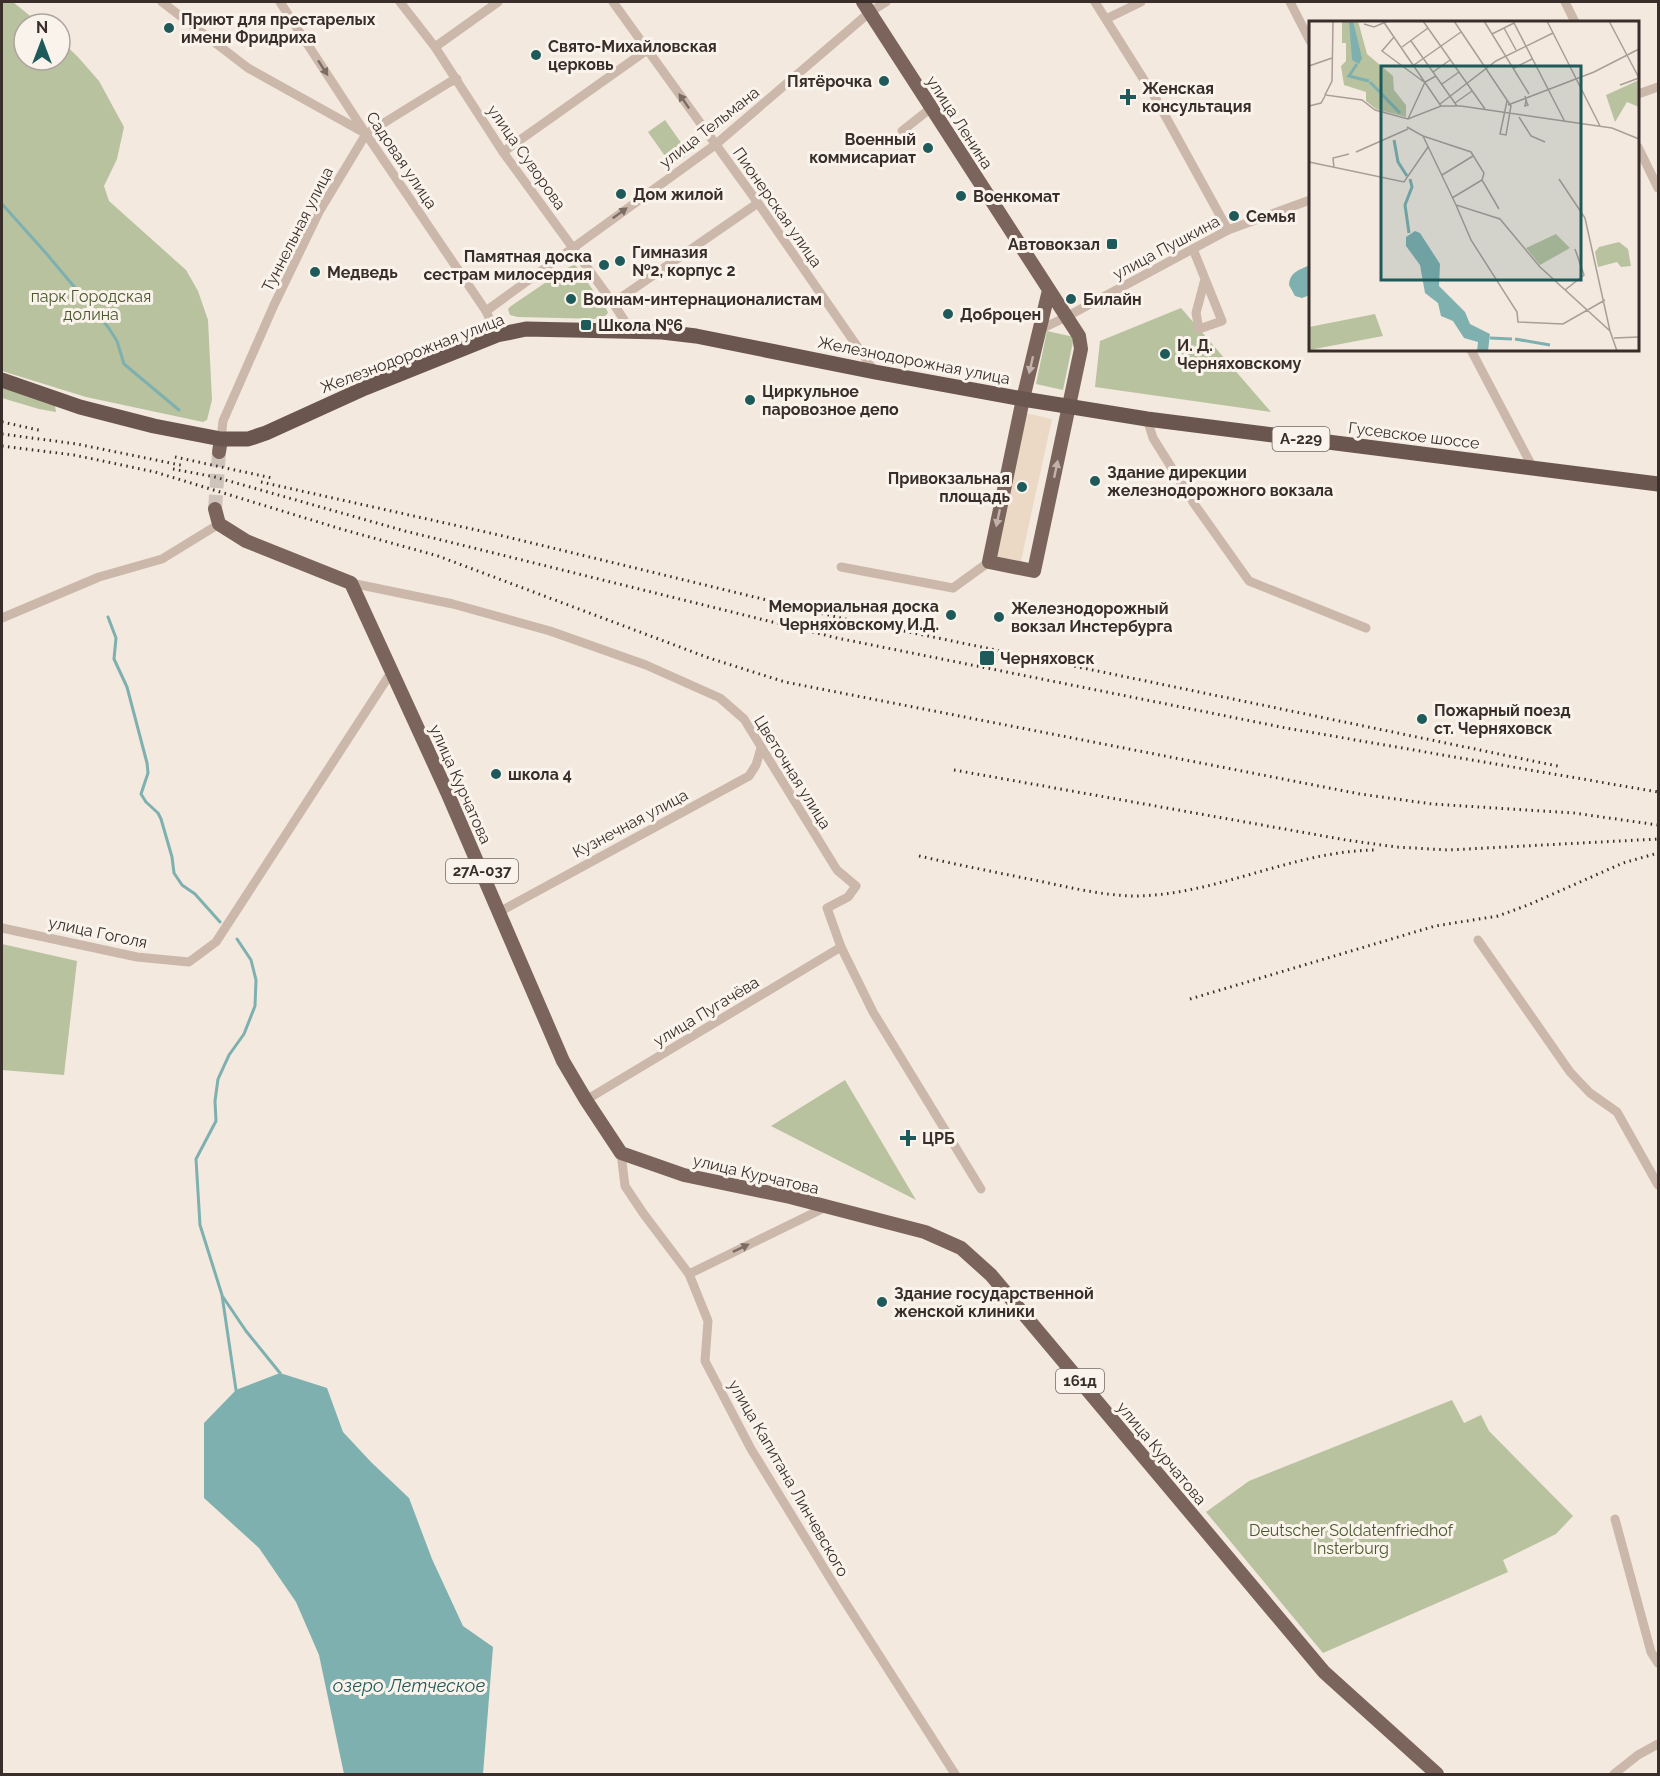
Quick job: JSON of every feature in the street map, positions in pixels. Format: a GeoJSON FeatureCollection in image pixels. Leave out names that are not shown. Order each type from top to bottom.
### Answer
{"type":"FeatureCollection","features":[{"type":"Feature","properties":{"kind":"highway","name":"Железнодорожная улица"},"geometry":{"type":"LineString","coordinates":[[2,380],[80,407],[220,445],[266,433],[365,388],[497,335],[526,329],[662,332],[696,336],[1023,399]]}},
{"type":"Feature","properties":{"kind":"highway","name":"Гусевское шоссе"},"geometry":{"type":"LineString","coordinates":[[1023,399],[1147,419],[1659,484]]}},
{"type":"Feature","properties":{"kind":"main road","name":"улица Ленина"},"geometry":{"type":"LineString","coordinates":[[867,7],[1079,336],[1082,349],[1035,571],[989,562]]}},
{"type":"Feature","properties":{"kind":"main road"},"geometry":{"type":"LineString","coordinates":[[989,562],[1023,399],[1049,290]]}},
{"type":"Feature","properties":{"kind":"main road"},"geometry":{"type":"LineString","coordinates":[[215,509],[219,524],[246,541],[351,583]]}},
{"type":"Feature","properties":{"kind":"main road","name":"улица Курчатова"},"geometry":{"type":"LineString","coordinates":[[351,583],[499,912],[563,1061],[621,1153],[684,1176],[790,1197],[925,1233],[961,1248],[991,1275],[1324,1672],[1437,1774]]}},
{"type":"Feature","properties":{"kind":"street"},"geometry":{"type":"LineString","coordinates":[[162,2],[248,68],[366,134]]}},
{"type":"Feature","properties":{"kind":"street","name":"Садовая улица"},"geometry":{"type":"LineString","coordinates":[[280,2],[486,311],[497,335]]}},
{"type":"Feature","properties":{"kind":"street","name":"улица Суворова"},"geometry":{"type":"LineString","coordinates":[[400,2],[435,47],[503,152],[613,303],[626,322],[627,331]]}},
{"type":"Feature","properties":{"kind":"street"},"geometry":{"type":"LineString","coordinates":[[435,47],[498,2]]}},
{"type":"Feature","properties":{"kind":"street","name":"Пионерская улица"},"geometry":{"type":"LineString","coordinates":[[613,2],[758,203],[875,372]]}},
{"type":"Feature","properties":{"kind":"street","name":"улица Тельмана"},"geometry":{"type":"LineString","coordinates":[[486,311],[716,146],[867,7],[886,2]]}},
{"type":"Feature","properties":{"kind":"street"},"geometry":{"type":"LineString","coordinates":[[1095,2],[1156,99],[1228,230]]}},
{"type":"Feature","properties":{"kind":"street"},"geometry":{"type":"LineString","coordinates":[[1106,19],[1141,2]]}},
{"type":"Feature","properties":{"kind":"street"},"geometry":{"type":"LineString","coordinates":[[1290,2],[1309,37]]}},
{"type":"Feature","properties":{"kind":"street"},"geometry":{"type":"LineString","coordinates":[[1564,2],[1574,21]]}},
{"type":"Feature","properties":{"kind":"street"},"geometry":{"type":"LineString","coordinates":[[503,152],[648,50]]}},
{"type":"Feature","properties":{"kind":"street","name":"Туннельная улица"},"geometry":{"type":"LineString","coordinates":[[220,445],[223,421],[274,305],[319,212],[366,134],[457,79]]}},
{"type":"Feature","properties":{"kind":"street"},"geometry":{"type":"LineString","coordinates":[[1639,94],[1659,87]]}},
{"type":"Feature","properties":{"kind":"street"},"geometry":{"type":"LineString","coordinates":[[902,131],[932,108]]}},
{"type":"Feature","properties":{"kind":"street"},"geometry":{"type":"LineString","coordinates":[[1639,149],[1659,188]]}},
{"type":"Feature","properties":{"kind":"street","name":"улица Пушкина"},"geometry":{"type":"LineString","coordinates":[[1039,330],[1228,230],[1309,201]]}},
{"type":"Feature","properties":{"kind":"street"},"geometry":{"type":"LineString","coordinates":[[613,303],[758,203]]}},
{"type":"Feature","properties":{"kind":"street"},"geometry":{"type":"LineString","coordinates":[[1193,249],[1222,321],[1199,329],[1196,313],[1205,279]]}},
{"type":"Feature","properties":{"kind":"street"},"geometry":{"type":"LineString","coordinates":[[1472,351],[1533,468]]}},
{"type":"Feature","properties":{"kind":"street"},"geometry":{"type":"LineString","coordinates":[[1147,419],[1153,438],[1171,467],[1249,581],[1366,628]]}},
{"type":"Feature","properties":{"kind":"street"},"geometry":{"type":"LineString","coordinates":[[2,618],[99,577],[162,559],[219,524]]}},
{"type":"Feature","properties":{"kind":"street"},"geometry":{"type":"LineString","coordinates":[[841,567],[953,588],[989,562]]}},
{"type":"Feature","properties":{"kind":"street","name":"Цветочная улица"},"geometry":{"type":"LineString","coordinates":[[351,583],[453,604],[550,631],[646,665],[720,698],[744,719],[837,870],[856,886],[848,897],[827,908],[842,947],[882,1028],[981,1189]]}},
{"type":"Feature","properties":{"kind":"street","name":"улица Гоголя"},"geometry":{"type":"LineString","coordinates":[[2,928],[137,957],[189,962],[216,942],[392,671]]}},
{"type":"Feature","properties":{"kind":"street","name":"Кузнечная улица"},"geometry":{"type":"LineString","coordinates":[[499,912],[749,776],[756,765],[761,748]]}},
{"type":"Feature","properties":{"kind":"street"},"geometry":{"type":"LineString","coordinates":[[1478,940],[1570,1072],[1590,1094],[1617,1112],[1659,1185]]}},
{"type":"Feature","properties":{"kind":"street","name":"улица Пугачёва"},"geometry":{"type":"LineString","coordinates":[[586,1100],[842,947]]}},
{"type":"Feature","properties":{"kind":"street","name":"улица Капитана Линчевского"},"geometry":{"type":"LineString","coordinates":[[621,1153],[625,1186],[689,1274],[708,1321],[705,1361],[751,1449],[954,1774]]}},
{"type":"Feature","properties":{"kind":"street"},"geometry":{"type":"LineString","coordinates":[[689,1274],[826,1207]]}},
{"type":"Feature","properties":{"kind":"street"},"geometry":{"type":"LineString","coordinates":[[1615,1519],[1651,1652],[1659,1663]]}},
{"type":"Feature","properties":{"kind":"street"},"geometry":{"type":"LineString","coordinates":[[1614,1774],[1638,1755],[1659,1744]]}},
{"type":"Feature","properties":{"kind":"green space","name":"парк Городская долина"},"geometry":{"type":"Polygon","coordinates":[[[2,2],[13,2],[25,12],[12,12],[12,72],[72,72],[72,51],[99,81],[124,127],[117,159],[104,186],[109,201],[186,270],[198,291],[208,320],[212,400],[207,420],[203,422],[86,397],[2,371],[2,2]]]}},
{"type":"Feature","properties":{"kind":"green space"},"geometry":{"type":"Polygon","coordinates":[[[665,120],[689,154],[672,166],[648,132],[665,120]]]}},
{"type":"Feature","properties":{"kind":"green space"},"geometry":{"type":"Polygon","coordinates":[[[574,265],[607,310],[608,313],[602,319],[510,315],[508,309],[511,306],[574,265]]]}},
{"type":"Feature","properties":{"kind":"green space"},"geometry":{"type":"Polygon","coordinates":[[[1181,308],[1271,412],[1095,387],[1100,341],[1181,308]]]}},
{"type":"Feature","properties":{"kind":"green space"},"geometry":{"type":"Polygon","coordinates":[[[1047,331],[1074,337],[1063,390],[1036,384],[1047,331]]]}},
{"type":"Feature","properties":{"kind":"green space"},"geometry":{"type":"Polygon","coordinates":[[[2,386],[55,405],[56,412],[2,398],[2,386]]]}},
{"type":"Feature","properties":{"kind":"green space"},"geometry":{"type":"Polygon","coordinates":[[[2,944],[77,961],[64,1075],[2,1070],[2,944]]]}},
{"type":"Feature","properties":{"kind":"green space"},"geometry":{"type":"Polygon","coordinates":[[[845,1080],[916,1200],[771,1126],[845,1080]]]}},
{"type":"Feature","properties":{"kind":"green space","name":"Deutscher Soldatenfriedhof Insterburg"},"geometry":{"type":"Polygon","coordinates":[[[1452,1400],[1464,1423],[1481,1415],[1489,1431],[1573,1516],[1556,1534],[1503,1560],[1508,1572],[1323,1653],[1206,1512],[1249,1481],[1452,1400]]]}},
{"type":"Feature","properties":{"kind":"shaded area","name":"Привокзальная площадь"},"geometry":{"type":"Polygon","coordinates":[[[1021,412],[1052,419],[1021,561],[994,556],[1021,412]]]}},
{"type":"Feature","properties":{"kind":"water"},"geometry":{"type":"Polygon","coordinates":[[[1309,266],[1309,295],[1302,298],[1295,296],[1289,285],[1291,277],[1309,266]]]}},
{"type":"Feature","properties":{"kind":"water","name":"озеро Летческое"},"geometry":{"type":"Polygon","coordinates":[[[280,1373],[327,1388],[343,1432],[409,1498],[432,1559],[463,1626],[493,1647],[483,1774],[344,1774],[319,1655],[296,1602],[259,1548],[204,1498],[204,1423],[236,1390],[280,1373]]]}},
{"type":"Feature","properties":{"kind":"waterway"},"geometry":{"type":"LineString","coordinates":[[2,204],[108,327],[117,341],[124,364],[179,410]]}},
{"type":"Feature","properties":{"kind":"waterway"},"geometry":{"type":"LineString","coordinates":[[108,617],[116,638],[114,659],[127,687],[147,763],[148,773],[141,794],[161,819],[172,857],[174,873],[182,885],[195,894],[220,922]]}},
{"type":"Feature","properties":{"kind":"waterway"},"geometry":{"type":"LineString","coordinates":[[236,1390],[222,1295],[200,1225],[196,1159],[216,1121],[215,1101],[218,1079],[229,1055],[244,1034],[255,1006],[256,980],[251,960],[237,939]]}},
{"type":"Feature","properties":{"kind":"waterway"},"geometry":{"type":"LineString","coordinates":[[223,1297],[246,1331],[280,1373]]}},
{"type":"Feature","properties":{"kind":"tunnel"},"geometry":{"type":"LineString","coordinates":[[215,509],[219,452]]}},
{"type":"Feature","properties":{"kind":"railway"},"geometry":{"type":"LineString","coordinates":[[2,422],[43,431]]}},
{"type":"Feature","properties":{"kind":"railway"},"geometry":{"type":"LineString","coordinates":[[2,434],[77,444],[185,466]]}},
{"type":"Feature","properties":{"kind":"railway"},"geometry":{"type":"LineString","coordinates":[[2,446],[74,455],[155,472],[438,556],[709,658],[785,682],[1360,794],[1432,804],[1574,813],[1658,825]]}},
{"type":"Feature","properties":{"kind":"railway"},"geometry":{"type":"LineString","coordinates":[[175,457],[272,478]]}},
{"type":"Feature","properties":{"kind":"railway"},"geometry":{"type":"LineString","coordinates":[[173,469],[215,477],[405,531],[837,638],[1286,728],[1658,792]]}},
{"type":"Feature","properties":{"kind":"railway"},"geometry":{"type":"LineString","coordinates":[[261,482],[499,535],[841,618],[1562,767]]}},
{"type":"Feature","properties":{"kind":"railway"},"geometry":{"type":"LineString","coordinates":[[954,770],[1396,847],[1448,850],[1658,839]]}},
{"type":"Feature","properties":{"kind":"railway"},"geometry":{"type":"LineString","coordinates":[[919,856],[1088,891],[1138,896],[1198,888],[1315,857],[1375,850]]}},
{"type":"Feature","properties":{"kind":"railway"},"geometry":{"type":"LineString","coordinates":[[1190,999],[1435,926],[1498,916],[1623,863],[1658,853]]}},
{"type":"Feature","properties":{"kind":"place","name":"Приют для престарелых имени Фридриха"},"geometry":{"type":"Point","coordinates":[169,28]}},
{"type":"Feature","properties":{"kind":"place","name":"Свято-Михайловская церковь"},"geometry":{"type":"Point","coordinates":[536,55]}},
{"type":"Feature","properties":{"kind":"place","name":"Пятёрочка"},"geometry":{"type":"Point","coordinates":[884,81]}},
{"type":"Feature","properties":{"kind":"place","name":"Женская консультация"},"geometry":{"type":"Point","coordinates":[1128,97]}},
{"type":"Feature","properties":{"kind":"place","name":"Военный коммисариат"},"geometry":{"type":"Point","coordinates":[928,148]}},
{"type":"Feature","properties":{"kind":"place","name":"Дом жилой"},"geometry":{"type":"Point","coordinates":[621,194]}},
{"type":"Feature","properties":{"kind":"place","name":"Военкомат"},"geometry":{"type":"Point","coordinates":[961,196]}},
{"type":"Feature","properties":{"kind":"place","name":"Семья"},"geometry":{"type":"Point","coordinates":[1234,216]}},
{"type":"Feature","properties":{"kind":"place","name":"Автовокзал"},"geometry":{"type":"Point","coordinates":[1112,244]}},
{"type":"Feature","properties":{"kind":"place","name":"Гимназия №2, корпус 2"},"geometry":{"type":"Point","coordinates":[620,261]}},
{"type":"Feature","properties":{"kind":"place","name":"Памятная доска сестрам милосердия"},"geometry":{"type":"Point","coordinates":[604,265]}},
{"type":"Feature","properties":{"kind":"place","name":"Медведь"},"geometry":{"type":"Point","coordinates":[315,272]}},
{"type":"Feature","properties":{"kind":"place","name":"Воинам-интернационалистам"},"geometry":{"type":"Point","coordinates":[571,299]}},
{"type":"Feature","properties":{"kind":"place","name":"Билайн"},"geometry":{"type":"Point","coordinates":[1071,299]}},
{"type":"Feature","properties":{"kind":"place","name":"Доброцен"},"geometry":{"type":"Point","coordinates":[948,314]}},
{"type":"Feature","properties":{"kind":"place","name":"Школа №6"},"geometry":{"type":"Point","coordinates":[586,325]}},
{"type":"Feature","properties":{"kind":"place","name":"И. Д. Черняховскому"},"geometry":{"type":"Point","coordinates":[1165,354]}},
{"type":"Feature","properties":{"kind":"place","name":"Циркульное паровозное депо"},"geometry":{"type":"Point","coordinates":[750,400]}},
{"type":"Feature","properties":{"kind":"place","name":"Здание дирекции железнодорожного вокзала"},"geometry":{"type":"Point","coordinates":[1095,481]}},
{"type":"Feature","properties":{"kind":"place","name":"Привокзальная площадь"},"geometry":{"type":"Point","coordinates":[1022,487]}},
{"type":"Feature","properties":{"kind":"place","name":"Мемориальная доска Черняховскому И.Д."},"geometry":{"type":"Point","coordinates":[951,615]}},
{"type":"Feature","properties":{"kind":"place","name":"Железнодорожный вокзал Инстербурга"},"geometry":{"type":"Point","coordinates":[999,617]}},
{"type":"Feature","properties":{"kind":"place","name":"Черняховск"},"geometry":{"type":"Point","coordinates":[987,658]}},
{"type":"Feature","properties":{"kind":"place","name":"Пожарный поезд ст. Черняховск"},"geometry":{"type":"Point","coordinates":[1422,719]}},
{"type":"Feature","properties":{"kind":"place","name":"школа 4"},"geometry":{"type":"Point","coordinates":[496,774]}},
{"type":"Feature","properties":{"kind":"place","name":"ЦРБ"},"geometry":{"type":"Point","coordinates":[908,1138]}},
{"type":"Feature","properties":{"kind":"place","name":"Здание государственной женской клиники"},"geometry":{"type":"Point","coordinates":[882,1302]}}]}
